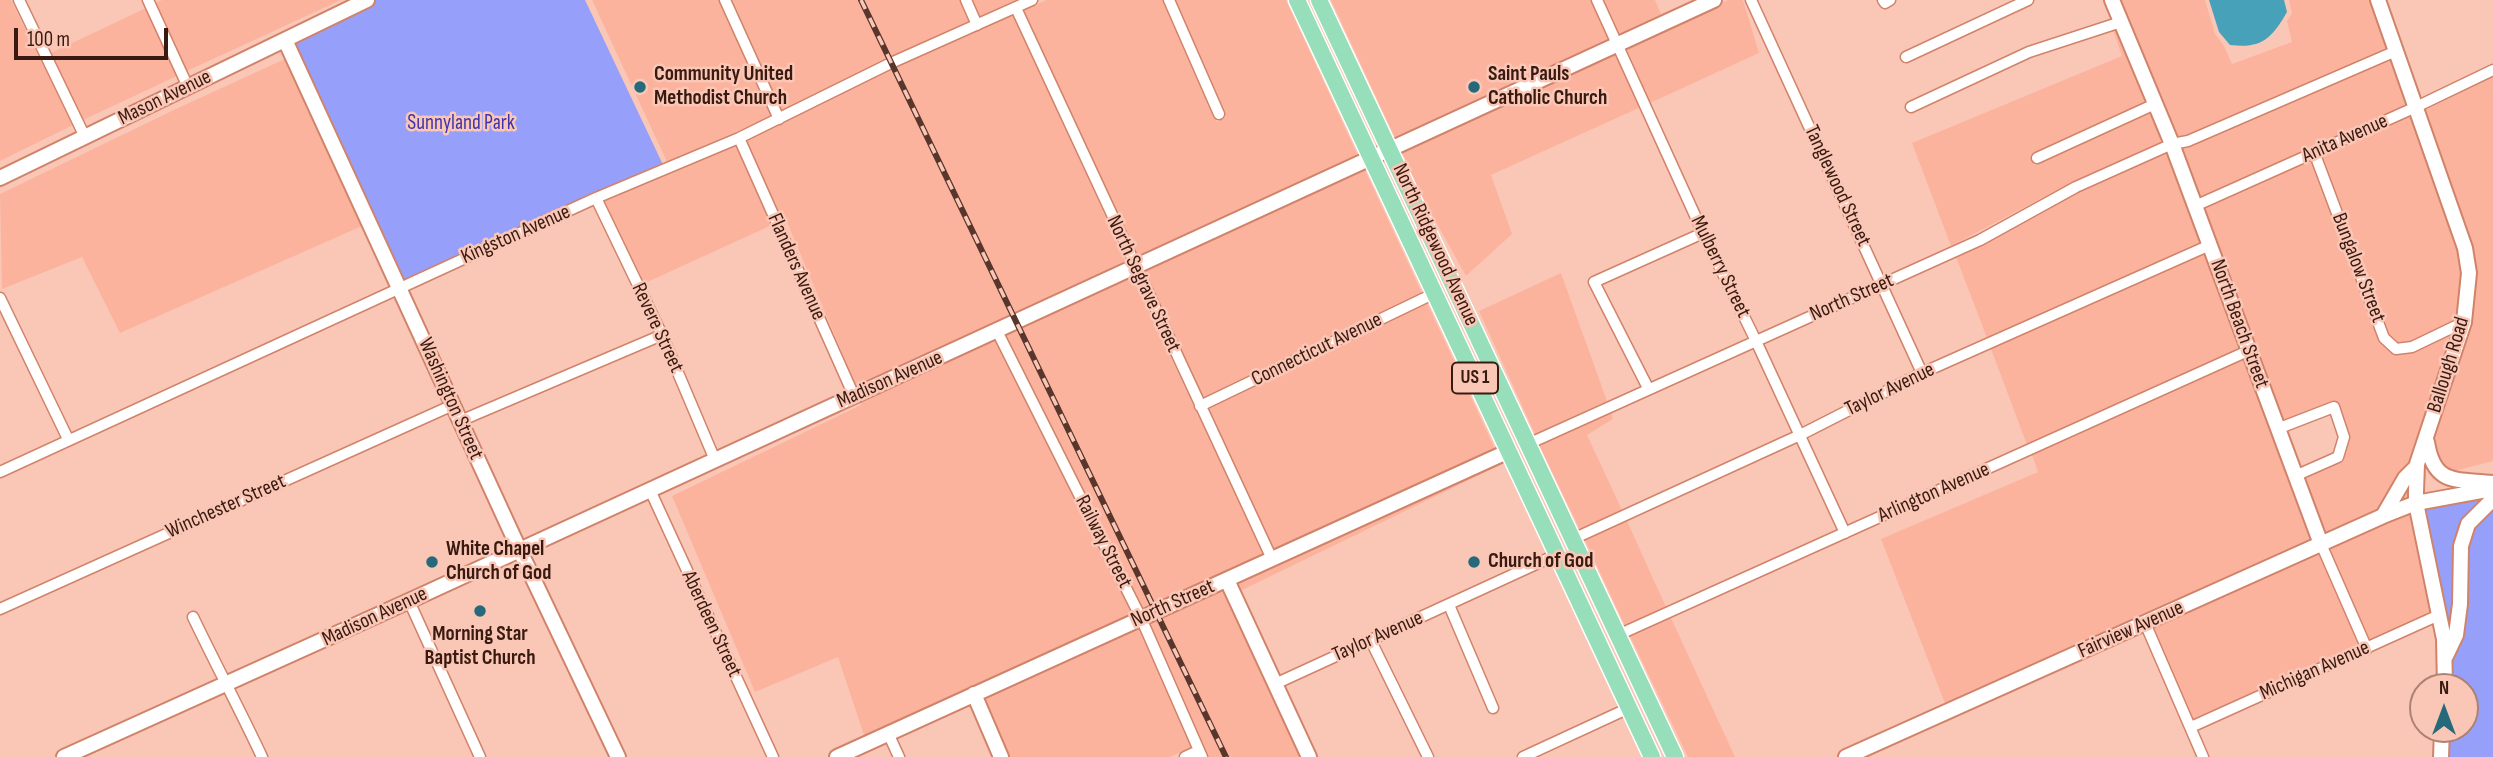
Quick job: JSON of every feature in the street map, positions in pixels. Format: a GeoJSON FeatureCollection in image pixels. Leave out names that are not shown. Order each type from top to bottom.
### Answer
{"type":"FeatureCollection","features":[{"type":"Feature","properties":{"kind":"main road","name":"North Ridgewood Avenue"},"geometry":{"type":"LineString","coordinates":[[1297,0],[1652,757]]}},
{"type":"Feature","properties":{"kind":"main road","name":"North Ridgewood Avenue"},"geometry":{"type":"LineString","coordinates":[[1320,0],[1675,757]]}},
{"type":"Feature","properties":{"kind":"main road"},"geometry":{"type":"LineString","coordinates":[[1590,623],[1605,633],[1618,635]]}},
{"type":"Feature","properties":{"kind":"street"},"geometry":{"type":"LineString","coordinates":[[19,0],[85,137]]}},
{"type":"Feature","properties":{"kind":"street"},"geometry":{"type":"LineString","coordinates":[[148,0],[188,87]]}},
{"type":"Feature","properties":{"kind":"street","name":"Mason Avenue"},"geometry":{"type":"LineString","coordinates":[[0,178],[367,0]]}},
{"type":"Feature","properties":{"kind":"street"},"geometry":{"type":"LineString","coordinates":[[725,0],[779,119]]}},
{"type":"Feature","properties":{"kind":"street"},"geometry":{"type":"LineString","coordinates":[[966,0],[977,25]]}},
{"type":"Feature","properties":{"kind":"street","name":"Kingston Avenue"},"geometry":{"type":"LineString","coordinates":[[0,472],[597,198],[739,138],[891,63],[1032,0]]}},
{"type":"Feature","properties":{"kind":"street"},"geometry":{"type":"LineString","coordinates":[[1169,0],[1219,114]]}},
{"type":"Feature","properties":{"kind":"street","name":"Mulberry Street"},"geometry":{"type":"LineString","coordinates":[[1597,0],[1703,233],[1845,533]]}},
{"type":"Feature","properties":{"kind":"street","name":"Madison Avenue"},"geometry":{"type":"LineString","coordinates":[[73,755],[1714,0]]}},
{"type":"Feature","properties":{"kind":"street","name":"Tanglewood Street"},"geometry":{"type":"LineString","coordinates":[[1751,0],[1922,373]]}},
{"type":"Feature","properties":{"kind":"street"},"geometry":{"type":"LineString","coordinates":[[1883,0],[1885,3],[1890,0]]}},
{"type":"Feature","properties":{"kind":"street"},"geometry":{"type":"LineString","coordinates":[[1906,57],[2028,0]]}},
{"type":"Feature","properties":{"kind":"street","name":"North Beach Street"},"geometry":{"type":"LineString","coordinates":[[2112,0],[2172,144],[2294,476],[2367,649]]}},
{"type":"Feature","properties":{"kind":"street","name":"Ballough Road"},"geometry":{"type":"LineString","coordinates":[[2378,0],[2465,248],[2469,273],[2464,321],[2417,466],[2416,503],[2439,615]]}},
{"type":"Feature","properties":{"kind":"street","name":"North Segrave Street"},"geometry":{"type":"LineString","coordinates":[[1016,8],[1272,559]]}},
{"type":"Feature","properties":{"kind":"street"},"geometry":{"type":"LineString","coordinates":[[1910,107],[2029,52],[2120,22]]}},
{"type":"Feature","properties":{"kind":"street","name":"Washington Street"},"geometry":{"type":"LineString","coordinates":[[285,40],[519,549],[618,757]]}},
{"type":"Feature","properties":{"kind":"street","name":"North Street"},"geometry":{"type":"LineString","coordinates":[[1528,444],[1980,240],[2076,187],[2396,51]]}},
{"type":"Feature","properties":{"kind":"street","name":"Anita Avenue"},"geometry":{"type":"LineString","coordinates":[[2195,206],[2493,70]]}},
{"type":"Feature","properties":{"kind":"street"},"geometry":{"type":"LineString","coordinates":[[2037,158],[2155,104]]}},
{"type":"Feature","properties":{"kind":"street","name":"Flanders Avenue"},"geometry":{"type":"LineString","coordinates":[[739,138],[854,396]]}},
{"type":"Feature","properties":{"kind":"street","name":"Bungalow Street"},"geometry":{"type":"LineString","coordinates":[[2314,152],[2384,338],[2396,349],[2412,347],[2464,321]]}},
{"type":"Feature","properties":{"kind":"street","name":"Revere Street"},"geometry":{"type":"LineString","coordinates":[[597,198],[662,335],[715,460]]}},
{"type":"Feature","properties":{"kind":"street"},"geometry":{"type":"LineString","coordinates":[[1648,388],[1594,282],[1703,233]]}},
{"type":"Feature","properties":{"kind":"street","name":"Taylor Avenue"},"geometry":{"type":"LineString","coordinates":[[1573,539],[1800,435],[1922,373],[2210,245]]}},
{"type":"Feature","properties":{"kind":"street","name":"Connecticut Avenue"},"geometry":{"type":"LineString","coordinates":[[1200,406],[1435,293]]}},
{"type":"Feature","properties":{"kind":"street"},"geometry":{"type":"LineString","coordinates":[[0,298],[68,439]]}},
{"type":"Feature","properties":{"kind":"street","name":"Railway Street"},"geometry":{"type":"LineString","coordinates":[[997,331],[1141,618],[1200,754]]}},
{"type":"Feature","properties":{"kind":"street"},"geometry":{"type":"LineString","coordinates":[[460,421],[662,335]]}},
{"type":"Feature","properties":{"kind":"street","name":"Arlington Avenue"},"geometry":{"type":"LineString","coordinates":[[1618,635],[2250,351]]}},
{"type":"Feature","properties":{"kind":"street","name":"Winchester Street"},"geometry":{"type":"LineString","coordinates":[[0,609],[453,405]]}},
{"type":"Feature","properties":{"kind":"street"},"geometry":{"type":"LineString","coordinates":[[2277,429],[2334,407],[2344,436],[2338,457],[2294,476]]}},
{"type":"Feature","properties":{"kind":"street"},"geometry":{"type":"LineString","coordinates":[[2426,438],[2429,459],[2435,470],[2449,478],[2493,483]]}},
{"type":"Feature","properties":{"kind":"street","name":"North Street"},"geometry":{"type":"LineString","coordinates":[[837,757],[1509,451]]}},
{"type":"Feature","properties":{"kind":"street"},"geometry":{"type":"LineString","coordinates":[[2383,516],[2405,478],[2417,466]]}},
{"type":"Feature","properties":{"kind":"street","name":"Fairview Avenue"},"geometry":{"type":"LineString","coordinates":[[1846,757],[2383,516],[2416,503],[2493,489]]}},
{"type":"Feature","properties":{"kind":"street","name":"Aberdeen Street"},"geometry":{"type":"LineString","coordinates":[[650,490],[773,757]]}},
{"type":"Feature","properties":{"kind":"street"},"geometry":{"type":"LineString","coordinates":[[2445,657],[2456,635],[2460,604],[2461,546],[2468,524],[2493,499]]}},
{"type":"Feature","properties":{"kind":"street","name":"Taylor Avenue"},"geometry":{"type":"LineString","coordinates":[[1275,684],[1558,554]]}},
{"type":"Feature","properties":{"kind":"street"},"geometry":{"type":"LineString","coordinates":[[1227,580],[1309,757]]}},
{"type":"Feature","properties":{"kind":"street"},"geometry":{"type":"LineString","coordinates":[[409,601],[480,757]]}},
{"type":"Feature","properties":{"kind":"street"},"geometry":{"type":"LineString","coordinates":[[1449,605],[1493,708]]}},
{"type":"Feature","properties":{"kind":"street"},"geometry":{"type":"LineString","coordinates":[[2439,615],[2445,673]]}},
{"type":"Feature","properties":{"kind":"street","name":"Michigan Avenue"},"geometry":{"type":"LineString","coordinates":[[2191,727],[2439,615]]}},
{"type":"Feature","properties":{"kind":"street"},"geometry":{"type":"LineString","coordinates":[[193,617],[262,757]]}},
{"type":"Feature","properties":{"kind":"street"},"geometry":{"type":"LineString","coordinates":[[2146,623],[2202,757]]}},
{"type":"Feature","properties":{"kind":"street"},"geometry":{"type":"LineString","coordinates":[[1371,641],[1428,757]]}},
{"type":"Feature","properties":{"kind":"street"},"geometry":{"type":"LineString","coordinates":[[974,694],[1001,757]]}},
{"type":"Feature","properties":{"kind":"street"},"geometry":{"type":"LineString","coordinates":[[1523,757],[1629,708]]}},
{"type":"Feature","properties":{"kind":"street"},"geometry":{"type":"LineString","coordinates":[[888,733],[899,757]]}},
{"type":"Feature","properties":{"kind":"street"},"geometry":{"type":"LineString","coordinates":[[1185,757],[1200,754]]}},
{"type":"Feature","properties":{"kind":"shaded area"},"geometry":{"type":"Polygon","coordinates":[[[0,0],[11,0],[73,125],[0,161],[0,0]]]}},
{"type":"Feature","properties":{"kind":"shaded area"},"geometry":{"type":"Polygon","coordinates":[[[162,0],[341,0],[187,71],[155,3],[162,0]]]}},
{"type":"Feature","properties":{"kind":"shaded area"},"geometry":{"type":"Polygon","coordinates":[[[592,0],[719,0],[772,116],[667,162],[592,0]]]}},
{"type":"Feature","properties":{"kind":"shaded area"},"geometry":{"type":"Polygon","coordinates":[[[731,0],[960,0],[970,22],[889,58],[782,111],[731,0]]]}},
{"type":"Feature","properties":{"kind":"shaded area"},"geometry":{"type":"Polygon","coordinates":[[[972,0],[1017,0],[980,17],[972,0]]]}},
{"type":"Feature","properties":{"kind":"shaded area"},"geometry":{"type":"Polygon","coordinates":[[[1046,0],[1163,0],[1217,122],[1226,117],[1175,0],[1286,0],[1359,158],[1137,260],[1023,11],[1046,0]]]}},
{"type":"Feature","properties":{"kind":"shaded area"},"geometry":{"type":"Polygon","coordinates":[[[1331,0],[1591,0],[1611,41],[1396,140],[1331,0]]]}},
{"type":"Feature","properties":{"kind":"shaded area"},"geometry":{"type":"Polygon","coordinates":[[[1603,0],[1655,0],[1661,14],[1700,0],[1621,37],[1603,0]]]}},
{"type":"Feature","properties":{"kind":"shaded area"},"geometry":{"type":"Polygon","coordinates":[[[1728,0],[1743,0],[1759,53],[1650,103],[1626,47],[1728,0]]]}},
{"type":"Feature","properties":{"kind":"shaded area"},"geometry":{"type":"Polygon","coordinates":[[[2118,0],[2205,0],[2215,34],[2232,64],[2292,42],[2287,21],[2292,13],[2289,0],[2373,0],[2389,47],[2175,138],[2118,0]]]}},
{"type":"Feature","properties":{"kind":"shaded area"},"geometry":{"type":"Polygon","coordinates":[[[2209,0],[2284,0],[2287,12],[2265,40],[2250,45],[2230,45],[2219,32],[2209,0]]]}},
{"type":"Feature","properties":{"kind":"shaded area"},"geometry":{"type":"Polygon","coordinates":[[[146,8],[177,76],[83,120],[51,53],[146,8]]]}},
{"type":"Feature","properties":{"kind":"shaded area"},"geometry":{"type":"Polygon","coordinates":[[[1013,15],[1127,264],[857,388],[786,220],[782,221],[746,141],[893,68],[1013,15]]]}},
{"type":"Feature","properties":{"kind":"shaded area"},"geometry":{"type":"Polygon","coordinates":[[[2118,29],[2148,101],[2030,155],[2034,165],[2153,112],[2165,141],[2074,181],[1951,246],[1912,143],[2122,56],[2113,30],[2118,29]]]}},
{"type":"Feature","properties":{"kind":"shaded area"},"geometry":{"type":"Polygon","coordinates":[[[1616,52],[1641,107],[1491,175],[1512,234],[1466,276],[1426,204],[1401,151],[1616,52]]]}},
{"type":"Feature","properties":{"kind":"shaded area"},"geometry":{"type":"Polygon","coordinates":[[[287,58],[362,226],[120,333],[82,257],[2,289],[0,194],[287,58]]]}},
{"type":"Feature","properties":{"kind":"shaded area"},"geometry":{"type":"Polygon","coordinates":[[[2393,58],[2409,104],[2198,198],[2180,149],[2393,58]]]}},
{"type":"Feature","properties":{"kind":"shaded area"},"geometry":{"type":"Polygon","coordinates":[[[2493,77],[2493,461],[2450,472],[2439,465],[2431,439],[2468,326],[2471,324],[2473,302],[2423,111],[2493,77]]]}},
{"type":"Feature","properties":{"kind":"shaded area"},"geometry":{"type":"Polygon","coordinates":[[[2413,115],[2460,249],[2464,273],[2460,317],[2410,342],[2397,343],[2388,334],[2321,155],[2413,115]]]}},
{"type":"Feature","properties":{"kind":"shaded area"},"geometry":{"type":"Polygon","coordinates":[[[736,146],[772,225],[643,284],[604,201],[736,146]]]}},
{"type":"Feature","properties":{"kind":"shaded area"},"geometry":{"type":"Polygon","coordinates":[[[2169,152],[2203,242],[1987,338],[1956,257],[2078,192],[2169,152]]]}},
{"type":"Feature","properties":{"kind":"shaded area"},"geometry":{"type":"Polygon","coordinates":[[[2311,160],[2381,342],[2396,355],[2412,353],[2455,333],[2411,498],[2323,537],[2302,480],[2340,463],[2343,459],[2349,434],[2339,405],[2332,402],[2280,422],[2202,209],[2311,160]]]}},
{"type":"Feature","properties":{"kind":"shaded area"},"geometry":{"type":"Polygon","coordinates":[[[1364,168],[1422,293],[1202,399],[1142,270],[1364,168]]]}},
{"type":"Feature","properties":{"kind":"shaded area"},"geometry":{"type":"Polygon","coordinates":[[[2207,253],[2243,347],[2027,445],[1991,349],[2207,253]]]}},
{"type":"Feature","properties":{"kind":"shaded area"},"geometry":{"type":"Polygon","coordinates":[[[1561,273],[1607,401],[1535,434],[1479,311],[1561,273]]]}},
{"type":"Feature","properties":{"kind":"shaded area"},"geometry":{"type":"Polygon","coordinates":[[[1132,275],[1264,556],[865,738],[838,657],[755,692],[672,496],[861,405],[860,400],[1132,275]]]}},
{"type":"Feature","properties":{"kind":"shaded area"},"geometry":{"type":"Polygon","coordinates":[[[1427,303],[1496,451],[1274,552],[1207,409],[1427,303]]]}},
{"type":"Feature","properties":{"kind":"shaded area"},"geometry":{"type":"Polygon","coordinates":[[[2247,358],[2314,541],[1946,706],[1881,539],[2038,472],[2032,455],[2247,358]]]}},
{"type":"Feature","properties":{"kind":"shaded area"},"geometry":{"type":"Polygon","coordinates":[[[1611,412],[1613,419],[1587,435],[1622,510],[1580,530],[1539,445],[1611,412]]]}},
{"type":"Feature","properties":{"kind":"shaded area"},"geometry":{"type":"Polygon","coordinates":[[[1501,461],[1502,464],[1238,592],[1234,583],[1501,461]]]}},
{"type":"Feature","properties":{"kind":"shaded area"},"geometry":{"type":"Polygon","coordinates":[[[2412,511],[2433,611],[2369,641],[2328,548],[2412,511]]]}},
{"type":"Feature","properties":{"kind":"shaded area"},"geometry":{"type":"Polygon","coordinates":[[[1627,521],[1666,607],[1625,626],[1585,540],[1627,521]]]}},
{"type":"Feature","properties":{"kind":"shaded area"},"geometry":{"type":"Polygon","coordinates":[[[2318,552],[2359,646],[2193,719],[2153,626],[2318,552]]]}},
{"type":"Feature","properties":{"kind":"shaded area"},"geometry":{"type":"Polygon","coordinates":[[[1224,587],[1303,757],[1199,757],[1205,754],[1201,743],[1170,757],[1007,757],[982,697],[1224,587]]]}},
{"type":"Feature","properties":{"kind":"shaded area"},"geometry":{"type":"Polygon","coordinates":[[[1671,618],[1735,757],[1688,757],[1630,636],[1671,618]]]}},
{"type":"Feature","properties":{"kind":"green space","name":"Sunnyland Park"},"geometry":{"type":"Polygon","coordinates":[[[367,0],[585,0],[665,169],[400,287],[285,40],[367,0]]]}},
{"type":"Feature","properties":{"kind":"green space"},"geometry":{"type":"Polygon","coordinates":[[[2493,489],[2493,757],[2441,757],[2442,743],[2479,743],[2479,673],[2443,673],[2416,503],[2493,489]]]}},
{"type":"Feature","properties":{"kind":"railway"},"geometry":{"type":"LineString","coordinates":[[861,0],[1226,757]]}},
{"type":"Feature","properties":{"kind":"place","name":"Community United Methodist Church"},"geometry":{"type":"Point","coordinates":[640,87]}},
{"type":"Feature","properties":{"kind":"place","name":"Saint Pauls Catholic Church"},"geometry":{"type":"Point","coordinates":[1474,87]}},
{"type":"Feature","properties":{"kind":"place","name":"White Chapel Church of God"},"geometry":{"type":"Point","coordinates":[432,562]}},
{"type":"Feature","properties":{"kind":"place","name":"Church of God"},"geometry":{"type":"Point","coordinates":[1474,562]}},
{"type":"Feature","properties":{"kind":"place","name":"Morning Star Baptist Church"},"geometry":{"type":"Point","coordinates":[480,611]}}]}
